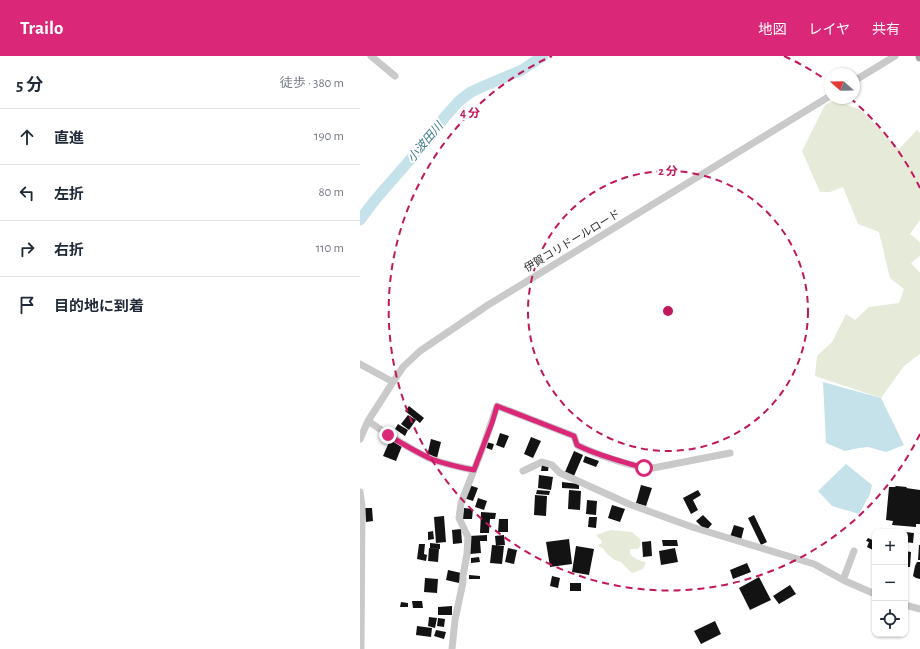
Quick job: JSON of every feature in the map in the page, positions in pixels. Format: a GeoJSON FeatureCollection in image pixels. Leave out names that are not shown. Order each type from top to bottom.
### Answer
{"type":"FeatureCollection","features":[{"type":"Feature","properties":{"kind":"street"},"geometry":{"type":"LineString","coordinates":[[371,56],[395,76]]}},
{"type":"Feature","properties":{"kind":"street"},"geometry":{"type":"LineString","coordinates":[[860,77],[895,56]]}},
{"type":"Feature","properties":{"kind":"street","name":"伊賀コリドールロード"},"geometry":{"type":"LineString","coordinates":[[360,439],[368,421],[403,367],[420,351],[488,305],[824,100]]}},
{"type":"Feature","properties":{"kind":"street"},"geometry":{"type":"LineString","coordinates":[[360,364],[393,382]]}},
{"type":"Feature","properties":{"kind":"street"},"geometry":{"type":"LineString","coordinates":[[452,649],[455,620],[464,582],[463,576],[467,554],[468,537],[459,518],[461,503],[490,429],[497,406],[574,436],[577,445],[585,449],[644,468],[653,468],[730,453]]}},
{"type":"Feature","properties":{"kind":"street"},"geometry":{"type":"LineString","coordinates":[[368,421],[410,448],[430,458],[453,466],[474,470]]}},
{"type":"Feature","properties":{"kind":"street"},"geometry":{"type":"LineString","coordinates":[[523,471],[542,462],[552,465],[560,473],[629,504],[692,527],[814,564],[843,580],[872,593]]}},
{"type":"Feature","properties":{"kind":"street"},"geometry":{"type":"LineString","coordinates":[[360,492],[361,649]]}},
{"type":"Feature","properties":{"kind":"street"},"geometry":{"type":"LineString","coordinates":[[843,580],[854,551]]}},
{"type":"Feature","properties":{"kind":"street"},"geometry":{"type":"LineString","coordinates":[[908,606],[920,608]]}},
{"type":"Feature","properties":{"kind":"green space"},"geometry":{"type":"Polygon","coordinates":[[[845,104],[861,110],[899,149],[917,130],[920,133],[920,220],[910,234],[920,242],[920,256],[911,263],[920,273],[920,354],[904,366],[881,398],[815,376],[817,356],[832,342],[846,314],[855,320],[869,307],[899,303],[904,289],[890,278],[879,232],[858,224],[843,187],[830,192],[820,192],[802,151],[825,105],[845,104]]]}},
{"type":"Feature","properties":{"kind":"green space"},"geometry":{"type":"Polygon","coordinates":[[[611,530],[632,532],[640,539],[641,545],[638,549],[630,549],[630,554],[637,560],[646,562],[643,569],[632,573],[621,562],[615,560],[607,554],[603,548],[599,547],[599,544],[601,544],[602,541],[596,535],[611,530]]]}},
{"type":"Feature","properties":{"kind":"water"},"geometry":{"type":"Polygon","coordinates":[[[823,382],[881,398],[904,445],[886,452],[868,447],[845,451],[826,443],[823,382]]]}},
{"type":"Feature","properties":{"kind":"water"},"geometry":{"type":"Polygon","coordinates":[[[846,464],[872,485],[870,494],[859,514],[832,506],[818,491],[846,464]]]}},
{"type":"Feature","properties":{"kind":"building"},"geometry":{"type":"Polygon","coordinates":[[[409,406],[424,418],[420,423],[405,411],[409,406]]]}},
{"type":"Feature","properties":{"kind":"building"},"geometry":{"type":"Polygon","coordinates":[[[408,415],[416,420],[409,430],[401,424],[408,415]]]}},
{"type":"Feature","properties":{"kind":"building"},"geometry":{"type":"Polygon","coordinates":[[[398,424],[408,430],[405,436],[395,429],[398,424]]]}},
{"type":"Feature","properties":{"kind":"building"},"geometry":{"type":"Polygon","coordinates":[[[500,433],[509,436],[504,448],[496,445],[500,433]]]}},
{"type":"Feature","properties":{"kind":"building"},"geometry":{"type":"Polygon","coordinates":[[[531,437],[541,441],[533,458],[524,454],[531,437]]]}},
{"type":"Feature","properties":{"kind":"building"},"geometry":{"type":"Polygon","coordinates":[[[431,439],[441,442],[437,458],[427,456],[431,439]]]}},
{"type":"Feature","properties":{"kind":"building"},"geometry":{"type":"Polygon","coordinates":[[[390,440],[402,446],[396,461],[383,456],[390,440]]]}},
{"type":"Feature","properties":{"kind":"building"},"geometry":{"type":"Polygon","coordinates":[[[486,442],[494,444],[492,450],[484,447],[486,442]]]}},
{"type":"Feature","properties":{"kind":"building"},"geometry":{"type":"Polygon","coordinates":[[[574,451],[583,455],[574,476],[565,472],[574,451]]]}},
{"type":"Feature","properties":{"kind":"building"},"geometry":{"type":"Polygon","coordinates":[[[585,456],[599,461],[596,467],[583,462],[585,456]]]}},
{"type":"Feature","properties":{"kind":"building"},"geometry":{"type":"Polygon","coordinates":[[[542,464],[549,465],[548,471],[541,471],[542,464]]]}},
{"type":"Feature","properties":{"kind":"building"},"geometry":{"type":"Polygon","coordinates":[[[539,475],[553,477],[551,490],[538,488],[539,475]]]}},
{"type":"Feature","properties":{"kind":"building"},"geometry":{"type":"Polygon","coordinates":[[[562,482],[579,484],[579,489],[562,488],[562,482]]]}},
{"type":"Feature","properties":{"kind":"building"},"geometry":{"type":"Polygon","coordinates":[[[469,485],[478,488],[473,501],[464,498],[469,485]]]}},
{"type":"Feature","properties":{"kind":"building"},"geometry":{"type":"Polygon","coordinates":[[[641,485],[652,488],[646,506],[636,503],[641,485]]]}},
{"type":"Feature","properties":{"kind":"building"},"geometry":{"type":"Polygon","coordinates":[[[896,486],[920,490],[920,524],[916,524],[916,527],[892,525],[893,521],[886,520],[889,487],[896,486]]]}},
{"type":"Feature","properties":{"kind":"building"},"geometry":{"type":"Polygon","coordinates":[[[537,490],[550,491],[549,495],[536,494],[537,490]]]}},
{"type":"Feature","properties":{"kind":"building"},"geometry":{"type":"Polygon","coordinates":[[[569,490],[581,491],[580,510],[568,509],[569,490]]]}},
{"type":"Feature","properties":{"kind":"building"},"geometry":{"type":"Polygon","coordinates":[[[698,490],[701,495],[693,500],[698,510],[691,514],[683,498],[698,490]]]}},
{"type":"Feature","properties":{"kind":"building"},"geometry":{"type":"Polygon","coordinates":[[[535,495],[547,496],[546,516],[534,515],[535,495]]]}},
{"type":"Feature","properties":{"kind":"building"},"geometry":{"type":"Polygon","coordinates":[[[478,498],[487,501],[484,510],[475,507],[478,498]]]}},
{"type":"Feature","properties":{"kind":"building"},"geometry":{"type":"Polygon","coordinates":[[[587,500],[597,501],[596,515],[586,514],[587,500]]]}},
{"type":"Feature","properties":{"kind":"building"},"geometry":{"type":"Polygon","coordinates":[[[612,505],[625,509],[620,522],[608,518],[612,505]]]}},
{"type":"Feature","properties":{"kind":"building"},"geometry":{"type":"Polygon","coordinates":[[[365,508],[372,508],[373,521],[366,522],[365,508]]]}},
{"type":"Feature","properties":{"kind":"building"},"geometry":{"type":"Polygon","coordinates":[[[464,508],[473,509],[472,519],[463,519],[464,508]]]}},
{"type":"Feature","properties":{"kind":"building"},"geometry":{"type":"Polygon","coordinates":[[[481,512],[496,513],[495,519],[490,519],[489,533],[480,533],[481,512]]]}},
{"type":"Feature","properties":{"kind":"building"},"geometry":{"type":"Polygon","coordinates":[[[703,515],[712,524],[706,531],[696,521],[703,515]]]}},
{"type":"Feature","properties":{"kind":"building"},"geometry":{"type":"Polygon","coordinates":[[[754,515],[767,542],[761,545],[748,518],[754,515]]]}},
{"type":"Feature","properties":{"kind":"building"},"geometry":{"type":"Polygon","coordinates":[[[444,516],[446,542],[436,543],[434,517],[444,516]]]}},
{"type":"Feature","properties":{"kind":"building"},"geometry":{"type":"Polygon","coordinates":[[[589,517],[597,517],[596,528],[588,527],[589,517]]]}},
{"type":"Feature","properties":{"kind":"building"},"geometry":{"type":"Polygon","coordinates":[[[499,519],[508,519],[508,532],[498,532],[499,519]]]}},
{"type":"Feature","properties":{"kind":"building"},"geometry":{"type":"Polygon","coordinates":[[[734,525],[744,528],[741,540],[730,537],[734,525]]]}},
{"type":"Feature","properties":{"kind":"building"},"geometry":{"type":"Polygon","coordinates":[[[461,529],[462,543],[453,544],[452,530],[461,529]]]}},
{"type":"Feature","properties":{"kind":"building"},"geometry":{"type":"Polygon","coordinates":[[[433,531],[434,539],[428,540],[428,532],[433,531]]]}},
{"type":"Feature","properties":{"kind":"building"},"geometry":{"type":"Polygon","coordinates":[[[908,532],[914,533],[913,543],[908,542],[908,532]]]}},
{"type":"Feature","properties":{"kind":"building"},"geometry":{"type":"Polygon","coordinates":[[[487,535],[487,541],[480,541],[481,553],[470,554],[469,536],[487,535]]]}},
{"type":"Feature","properties":{"kind":"building"},"geometry":{"type":"Polygon","coordinates":[[[504,535],[505,545],[496,546],[495,536],[504,535]]]}},
{"type":"Feature","properties":{"kind":"building"},"geometry":{"type":"Polygon","coordinates":[[[868,538],[872,540],[872,550],[867,547],[869,542],[866,541],[868,538]]]}},
{"type":"Feature","properties":{"kind":"building"},"geometry":{"type":"Polygon","coordinates":[[[569,539],[572,564],[550,567],[546,542],[569,539]]]}},
{"type":"Feature","properties":{"kind":"building"},"geometry":{"type":"Polygon","coordinates":[[[662,540],[677,540],[678,546],[663,546],[662,540]]]}},
{"type":"Feature","properties":{"kind":"building"},"geometry":{"type":"Polygon","coordinates":[[[651,541],[652,556],[643,557],[642,542],[651,541]]]}},
{"type":"Feature","properties":{"kind":"building"},"geometry":{"type":"Polygon","coordinates":[[[430,543],[440,544],[440,549],[430,548],[430,543]]]}},
{"type":"Feature","properties":{"kind":"building"},"geometry":{"type":"Polygon","coordinates":[[[419,544],[425,544],[424,554],[427,555],[426,561],[417,559],[419,544]]]}},
{"type":"Feature","properties":{"kind":"building"},"geometry":{"type":"Polygon","coordinates":[[[492,545],[504,546],[502,564],[490,563],[492,545]]]}},
{"type":"Feature","properties":{"kind":"building"},"geometry":{"type":"Polygon","coordinates":[[[919,545],[920,560],[918,560],[919,545]]]}},
{"type":"Feature","properties":{"kind":"building"},"geometry":{"type":"Polygon","coordinates":[[[576,546],[594,549],[589,575],[572,572],[576,546]]]}},
{"type":"Feature","properties":{"kind":"building"},"geometry":{"type":"Polygon","coordinates":[[[429,548],[439,549],[438,562],[428,561],[429,548]]]}},
{"type":"Feature","properties":{"kind":"building"},"geometry":{"type":"Polygon","coordinates":[[[508,548],[517,550],[514,564],[505,562],[508,548]]]}},
{"type":"Feature","properties":{"kind":"building"},"geometry":{"type":"Polygon","coordinates":[[[675,548],[678,562],[661,565],[659,551],[675,548]]]}},
{"type":"Feature","properties":{"kind":"building"},"geometry":{"type":"Polygon","coordinates":[[[908,552],[911,552],[910,567],[908,567],[908,552]]]}},
{"type":"Feature","properties":{"kind":"building"},"geometry":{"type":"Polygon","coordinates":[[[479,557],[480,562],[471,563],[471,558],[479,557]]]}},
{"type":"Feature","properties":{"kind":"building"},"geometry":{"type":"Polygon","coordinates":[[[917,562],[920,562],[920,579],[913,576],[917,562]]]}},
{"type":"Feature","properties":{"kind":"building"},"geometry":{"type":"Polygon","coordinates":[[[747,563],[751,572],[733,579],[730,570],[747,563]]]}},
{"type":"Feature","properties":{"kind":"building"},"geometry":{"type":"Polygon","coordinates":[[[448,570],[461,573],[459,583],[446,580],[448,570]]]}},
{"type":"Feature","properties":{"kind":"building"},"geometry":{"type":"Polygon","coordinates":[[[469,575],[480,576],[480,579],[469,579],[469,575]]]}},
{"type":"Feature","properties":{"kind":"building"},"geometry":{"type":"Polygon","coordinates":[[[552,576],[560,578],[558,588],[550,586],[552,576]]]}},
{"type":"Feature","properties":{"kind":"building"},"geometry":{"type":"Polygon","coordinates":[[[759,577],[771,600],[750,610],[739,588],[759,577]]]}},
{"type":"Feature","properties":{"kind":"building"},"geometry":{"type":"Polygon","coordinates":[[[425,578],[438,579],[437,593],[424,592],[425,578]]]}},
{"type":"Feature","properties":{"kind":"building"},"geometry":{"type":"Polygon","coordinates":[[[570,583],[581,583],[581,591],[570,591],[570,583]]]}},
{"type":"Feature","properties":{"kind":"building"},"geometry":{"type":"Polygon","coordinates":[[[790,585],[796,594],[779,604],[773,596],[790,585]]]}},
{"type":"Feature","properties":{"kind":"building"},"geometry":{"type":"Polygon","coordinates":[[[412,601],[422,601],[423,608],[413,608],[412,601]]]}},
{"type":"Feature","properties":{"kind":"building"},"geometry":{"type":"Polygon","coordinates":[[[401,602],[408,603],[408,607],[400,607],[401,602]]]}},
{"type":"Feature","properties":{"kind":"building"},"geometry":{"type":"Polygon","coordinates":[[[452,606],[452,615],[438,615],[438,607],[452,606]]]}},
{"type":"Feature","properties":{"kind":"building"},"geometry":{"type":"Polygon","coordinates":[[[429,617],[437,618],[435,628],[428,626],[429,617]]]}},
{"type":"Feature","properties":{"kind":"building"},"geometry":{"type":"Polygon","coordinates":[[[438,618],[445,619],[444,627],[437,626],[438,618]]]}},
{"type":"Feature","properties":{"kind":"building"},"geometry":{"type":"Polygon","coordinates":[[[715,621],[721,634],[701,644],[694,631],[715,621]]]}},
{"type":"Feature","properties":{"kind":"building"},"geometry":{"type":"Polygon","coordinates":[[[417,626],[432,628],[431,637],[416,635],[417,626]]]}},
{"type":"Feature","properties":{"kind":"building"},"geometry":{"type":"Polygon","coordinates":[[[436,630],[446,632],[444,639],[434,636],[436,630]]]}},
{"type":"Feature","properties":{"kind":"waterway","name":"小波田川"},"geometry":{"type":"LineString","coordinates":[[360,220],[375,200],[459,101],[471,92],[522,70],[543,56]]}},
{"type":"Feature","properties":{"kind":"route"},"geometry":{"type":"LineString","coordinates":[[388,435],[430,458],[453,466],[474,470],[497,406],[574,436],[577,445],[585,449],[644,468]]}}]}
